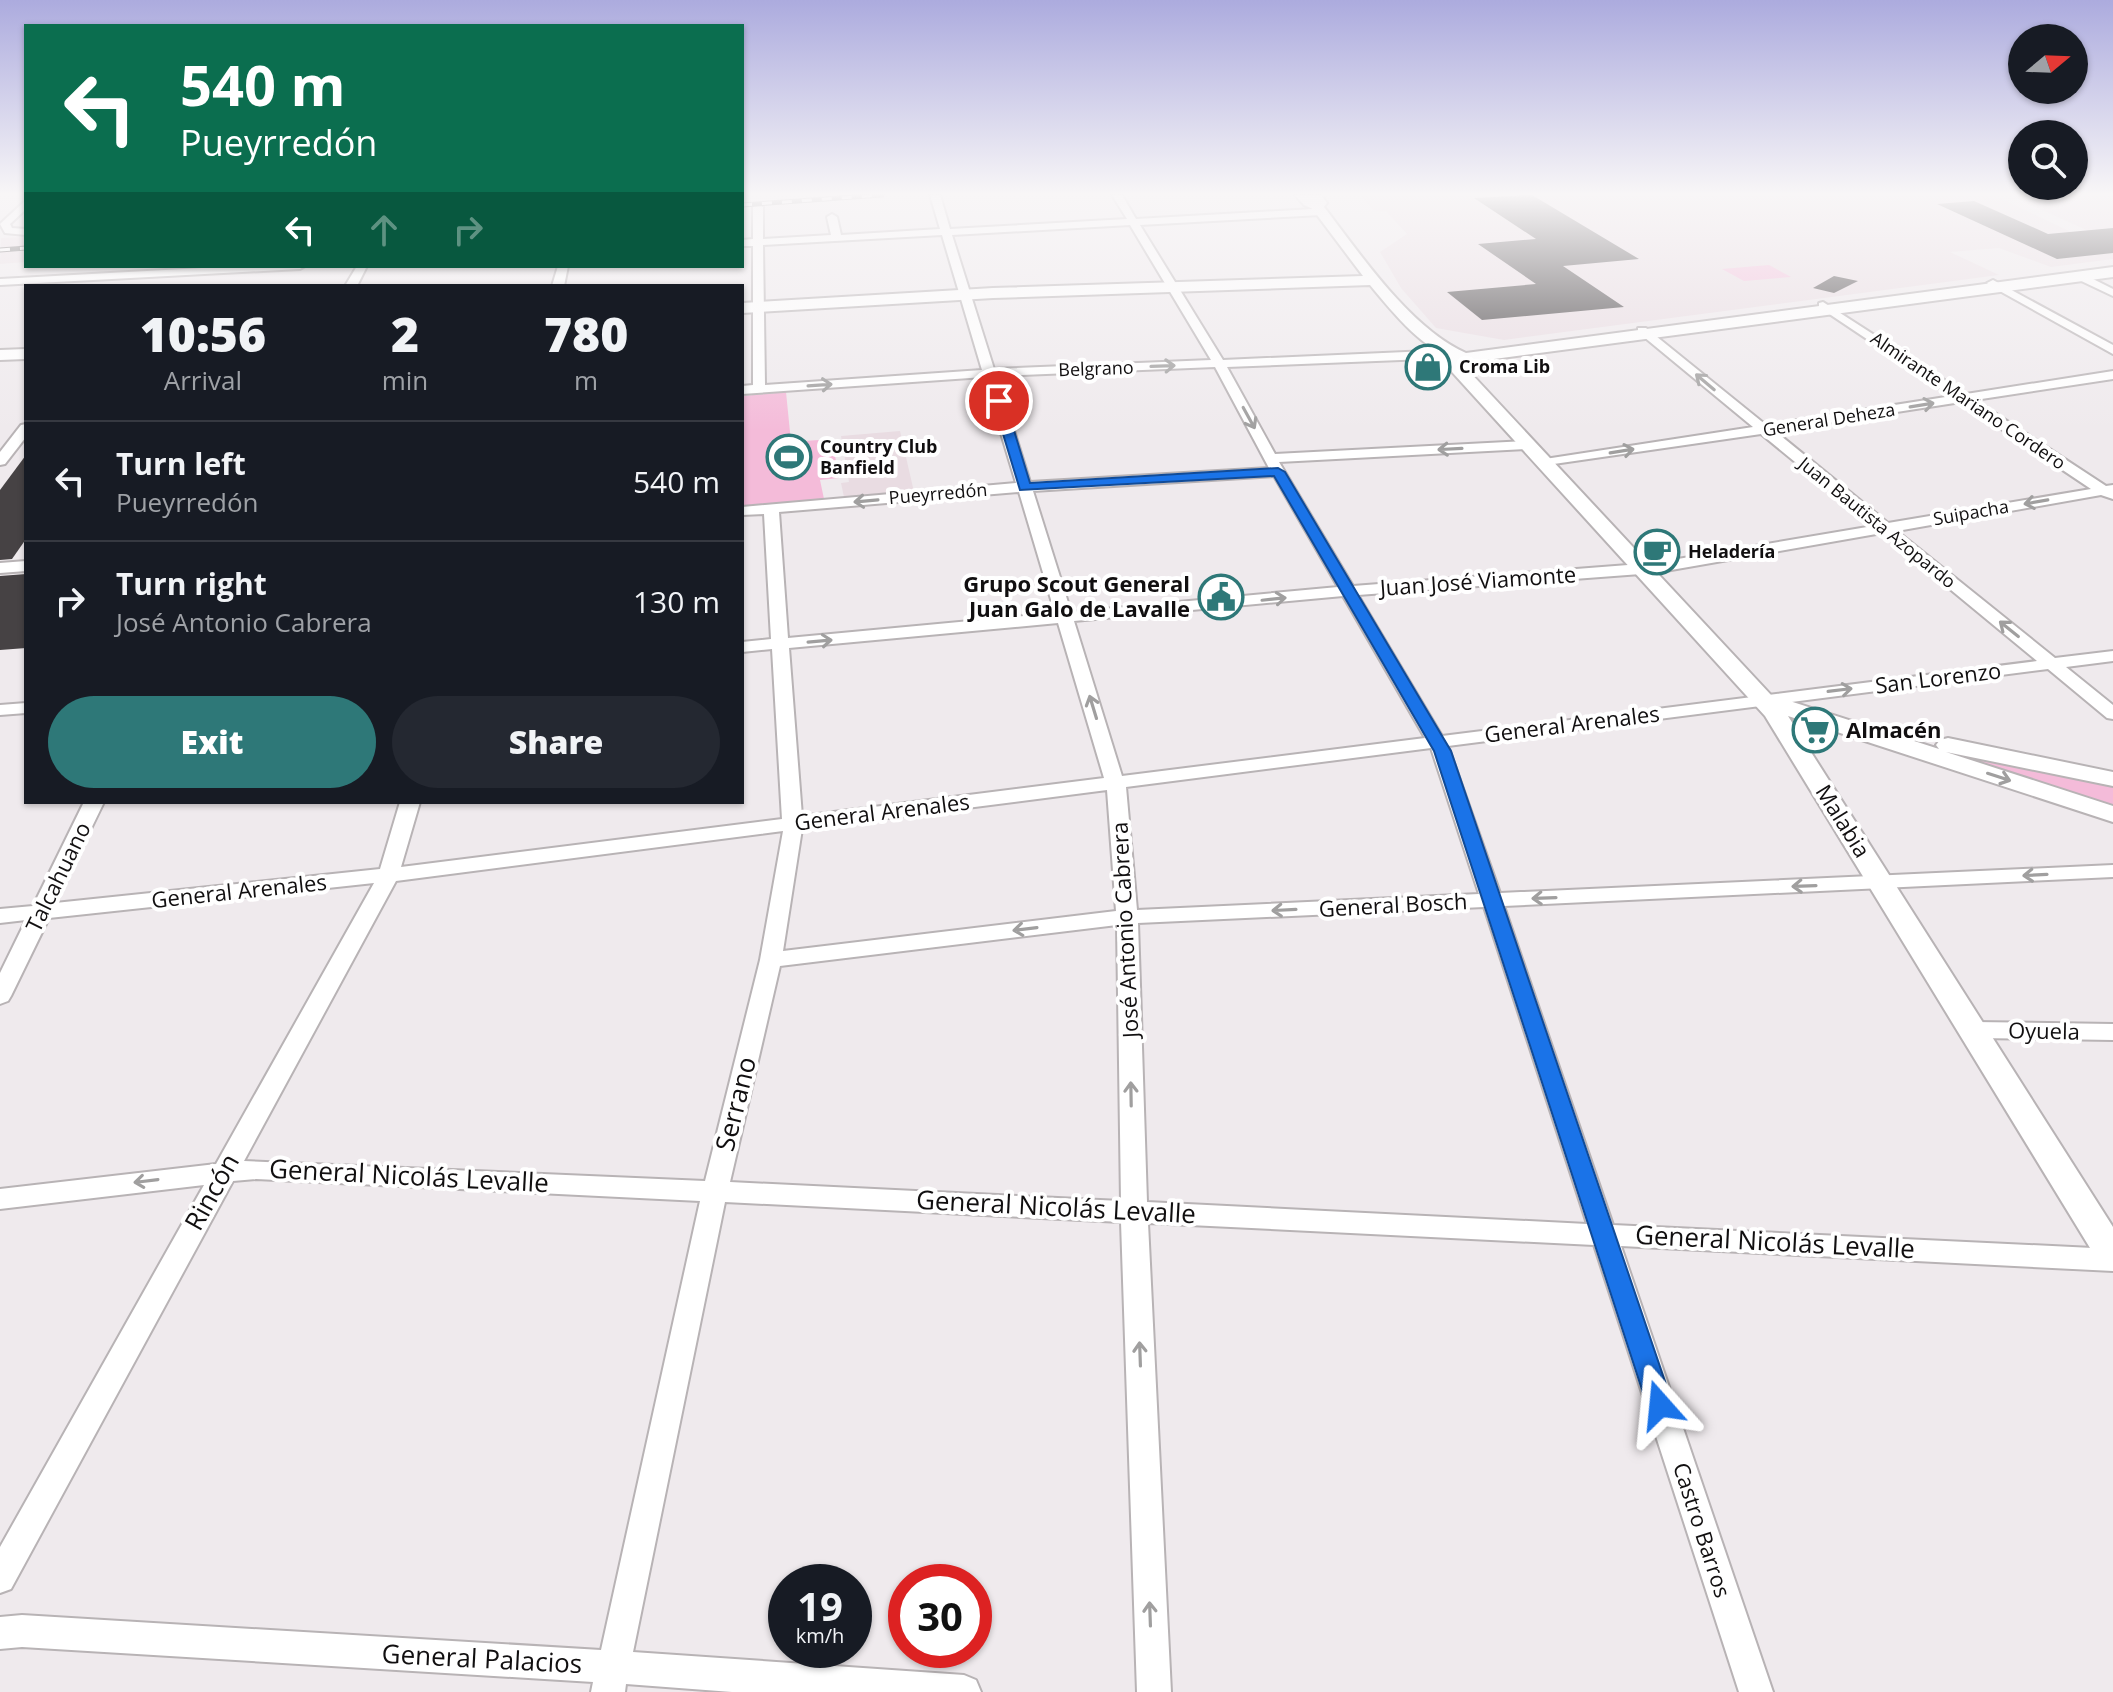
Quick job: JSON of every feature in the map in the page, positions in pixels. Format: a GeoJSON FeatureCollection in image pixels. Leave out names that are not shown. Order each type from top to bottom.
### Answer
{"type":"FeatureCollection","features":[{"type":"Feature","properties":{"kind":"main road","name":"Malabia"},"geometry":{"type":"LineString","coordinates":[[1372,274],[1434,343],[1465,351]]}},
{"type":"Feature","properties":{"kind":"main road"},"geometry":{"type":"LineString","coordinates":[[1465,351],[1645,332],[2082,274]]}},
{"type":"Feature","properties":{"kind":"main road"},"geometry":{"type":"LineString","coordinates":[[1997,285],[2091,274]]}},
{"type":"Feature","properties":{"kind":"main road"},"geometry":{"type":"LineString","coordinates":[[744,306],[966,293],[1374,277]]}},
{"type":"Feature","properties":{"kind":"main road"},"geometry":{"type":"LineString","coordinates":[[0,353],[24,351]]}},
{"type":"Feature","properties":{"kind":"street"},"geometry":{"type":"LineString","coordinates":[[0,282],[105,274]]}},
{"type":"Feature","properties":{"kind":"street"},"geometry":{"type":"LineString","coordinates":[[759,389],[760,274]]}},
{"type":"Feature","properties":{"kind":"street","name":"José Antonio Cabrera"},"geometry":{"type":"LineString","coordinates":[[959,274],[1116,782],[1127,917],[1134,1210],[1154,1692]]}},
{"type":"Feature","properties":{"kind":"street","name":"Castro Barros"},"geometry":{"type":"LineString","coordinates":[[1166,274],[1437,740],[1494,900],[1756,1692]]}},
{"type":"Feature","properties":{"kind":"street"},"geometry":{"type":"LineString","coordinates":[[2079,276],[2113,293]]}},
{"type":"Feature","properties":{"kind":"street"},"geometry":{"type":"LineString","coordinates":[[1997,285],[2113,350]]}},
{"type":"Feature","properties":{"kind":"street","name":"Almirante Mariano Cordero"},"geometry":{"type":"LineString","coordinates":[[1826,307],[2110,492]]}},
{"type":"Feature","properties":{"kind":"street","name":"Juan Bautista Azopardo"},"geometry":{"type":"LineString","coordinates":[[1645,332],[2113,714]]}},
{"type":"Feature","properties":{"kind":"street","name":"Belgrano"},"geometry":{"type":"LineString","coordinates":[[744,390],[991,373],[1465,351]]}},
{"type":"Feature","properties":{"kind":"street","name":"Malabia"},"geometry":{"type":"LineString","coordinates":[[1465,351],[1458,369],[1780,722],[2113,1258]]}},
{"type":"Feature","properties":{"kind":"street","name":"General Deheza"},"geometry":{"type":"LineString","coordinates":[[1536,454],[1762,430],[2113,375]]}},
{"type":"Feature","properties":{"kind":"street"},"geometry":{"type":"LineString","coordinates":[[0,461],[13,444]]}},
{"type":"Feature","properties":{"kind":"street","name":"Pueyrredón"},"geometry":{"type":"LineString","coordinates":[[744,511],[1275,465],[1536,454]]}},
{"type":"Feature","properties":{"kind":"street","name":"Suipacha"},"geometry":{"type":"LineString","coordinates":[[1640,568],[2110,492]]}},
{"type":"Feature","properties":{"kind":"street","name":"Serrano"},"geometry":{"type":"LineString","coordinates":[[611,1679],[715,1190],[771,960],[794,823],[771,509]]}},
{"type":"Feature","properties":{"kind":"street"},"geometry":{"type":"LineString","coordinates":[[0,568],[24,566]]}},
{"type":"Feature","properties":{"kind":"street","name":"Juan José Viamonte"},"geometry":{"type":"LineString","coordinates":[[744,647],[1350,591],[1640,568]]}},
{"type":"Feature","properties":{"kind":"street","name":"San Lorenzo"},"geometry":{"type":"LineString","coordinates":[[1763,700],[2113,656]]}},
{"type":"Feature","properties":{"kind":"street"},"geometry":{"type":"LineString","coordinates":[[1763,700],[2113,814]]}},
{"type":"Feature","properties":{"kind":"street","name":"General Arenales"},"geometry":{"type":"LineString","coordinates":[[0,916],[389,875],[1763,700]]}},
{"type":"Feature","properties":{"kind":"street"},"geometry":{"type":"LineString","coordinates":[[0,710],[24,708]]}},
{"type":"Feature","properties":{"kind":"street"},"geometry":{"type":"LineString","coordinates":[[1819,718],[2113,779]]}},
{"type":"Feature","properties":{"kind":"street","name":"Talcahuano"},"geometry":{"type":"LineString","coordinates":[[0,996],[93,804]]}},
{"type":"Feature","properties":{"kind":"street","name":"Rincón"},"geometry":{"type":"LineString","coordinates":[[0,1578],[389,875],[409,804]]}},
{"type":"Feature","properties":{"kind":"street","name":"General Bosch"},"geometry":{"type":"LineString","coordinates":[[771,960],[1127,917],[2113,871]]}},
{"type":"Feature","properties":{"kind":"street","name":"Oyuela"},"geometry":{"type":"LineString","coordinates":[[1974,1030],[2113,1032]]}},
{"type":"Feature","properties":{"kind":"street","name":"General Nicolás Levalle"},"geometry":{"type":"LineString","coordinates":[[0,1199],[224,1171],[272,1170],[2113,1258]]}},
{"type":"Feature","properties":{"kind":"street","name":"General Palacios"},"geometry":{"type":"LineString","coordinates":[[0,1633],[22,1631],[611,1679],[964,1692]]}},
{"type":"Feature","properties":{"kind":"shaded area"},"geometry":{"type":"Polygon","coordinates":[[[1393,274],[1999,275],[1504,340],[1436,328],[1393,274]]]}},
{"type":"Feature","properties":{"kind":"shaded area"},"geometry":{"type":"Polygon","coordinates":[[[1731,274],[1785,274],[1791,277],[1744,281],[1731,274]]]}},
{"type":"Feature","properties":{"kind":"shaded area","name":"Country Club Banfield"},"geometry":{"type":"Polygon","coordinates":[[[786,392],[791,442],[832,439],[839,478],[820,480],[824,499],[744,506],[744,396],[786,392]]]}},
{"type":"Feature","properties":{"kind":"shaded area"},"geometry":{"type":"Polygon","coordinates":[[[900,431],[914,492],[844,497],[841,483],[849,482],[841,436],[900,431]]]}},
{"type":"Feature","properties":{"kind":"shaded area"},"geometry":{"type":"Polygon","coordinates":[[[1950,754],[2113,786],[2113,808],[1950,754]]]}},
{"type":"Feature","properties":{"kind":"building"},"geometry":{"type":"Polygon","coordinates":[[[1521,274],[1575,274],[1624,307],[1482,320],[1447,292],[1536,284],[1521,274]]]}},
{"type":"Feature","properties":{"kind":"building"},"geometry":{"type":"Polygon","coordinates":[[[1834,276],[1858,281],[1834,293],[1813,288],[1834,276]]]}},
{"type":"Feature","properties":{"kind":"building"},"geometry":{"type":"Polygon","coordinates":[[[24,458],[24,542],[12,559],[0,560],[0,490],[24,458]]]}},
{"type":"Feature","properties":{"kind":"building"},"geometry":{"type":"Polygon","coordinates":[[[24,574],[24,648],[0,650],[0,576],[24,574]]]}},
{"type":"Feature","properties":{"kind":"place","name":"Croma Lib"},"geometry":{"type":"Point","coordinates":[1428,367]}},
{"type":"Feature","properties":{"kind":"place","name":"Country Club Banfield"},"geometry":{"type":"Point","coordinates":[789,457]}},
{"type":"Feature","properties":{"kind":"place","name":"Heladería"},"geometry":{"type":"Point","coordinates":[1657,552]}},
{"type":"Feature","properties":{"kind":"place","name":"Grupo Scout General Juan Galo de Lavalle"},"geometry":{"type":"Point","coordinates":[1221,597]}},
{"type":"Feature","properties":{"kind":"place","name":"Almacén"},"geometry":{"type":"Point","coordinates":[1815,730]}},
{"type":"Feature","properties":{"kind":"route"},"geometry":{"type":"LineString","coordinates":[[999,401],[1024,487],[1278,472],[1442,751],[1660,1405]]}}]}
